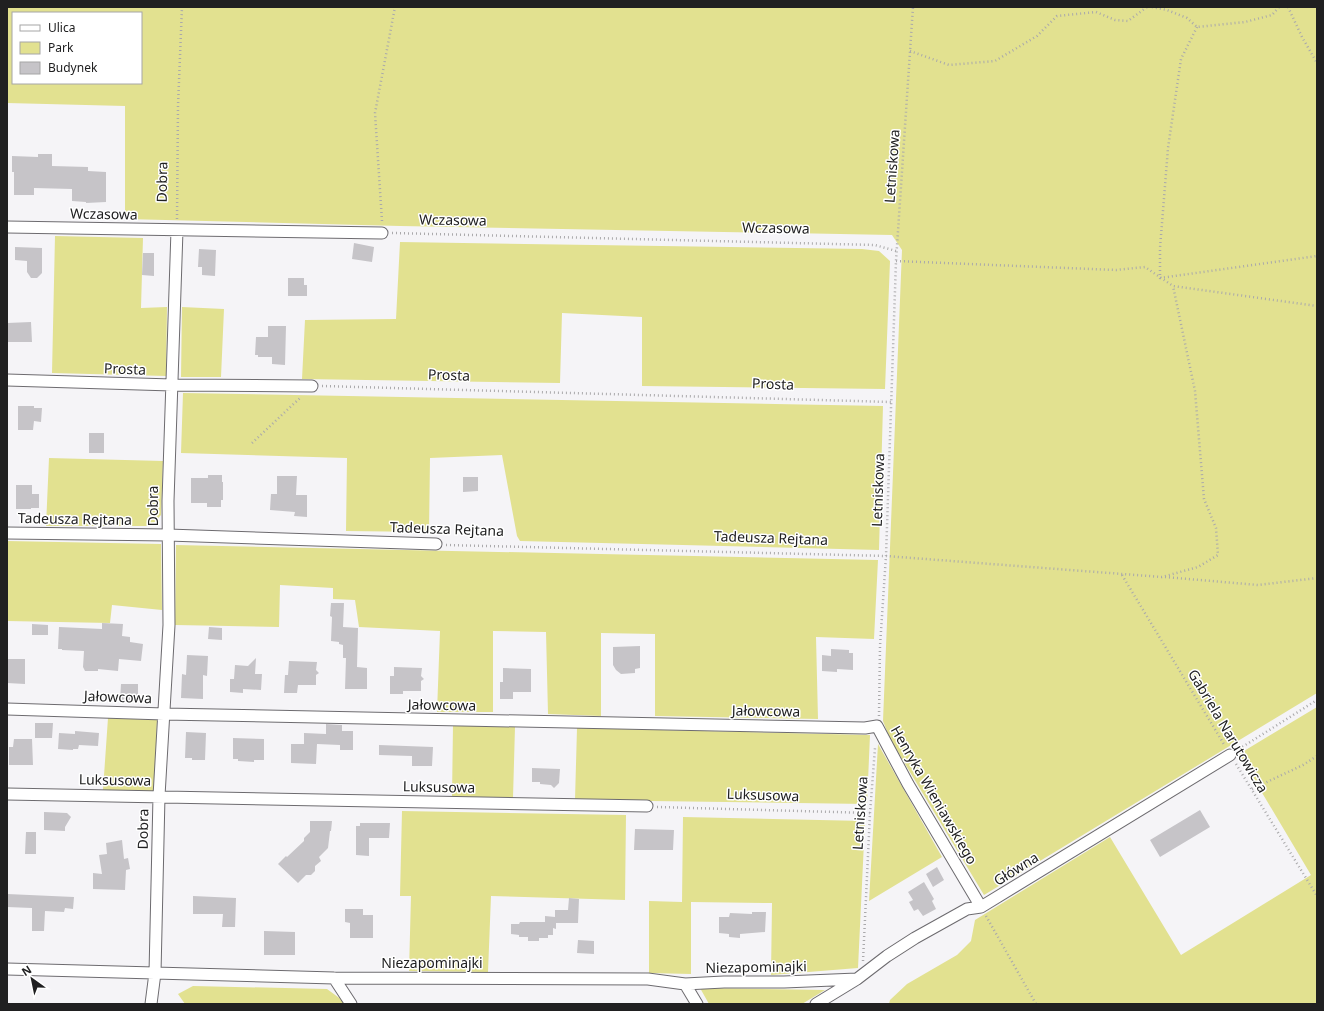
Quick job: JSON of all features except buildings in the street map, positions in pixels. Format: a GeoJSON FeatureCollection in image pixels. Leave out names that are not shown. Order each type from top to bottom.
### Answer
{"type":"FeatureCollection","features":[{"type":"Feature","properties":{"kind":"street","name":"Wczasowa"},"geometry":{"type":"LineString","coordinates":[[7,227],[382,233]]}},
{"type":"Feature","properties":{"kind":"street","name":"Dobra"},"geometry":{"type":"LineString","coordinates":[[150,1004],[155,973],[159,796],[169,625],[168,501],[177,230]]}},
{"type":"Feature","properties":{"kind":"street","name":"Prosta"},"geometry":{"type":"LineString","coordinates":[[7,380],[172,385],[312,386]]}},
{"type":"Feature","properties":{"kind":"street","name":"Tadeusza Rejtana"},"geometry":{"type":"LineString","coordinates":[[7,534],[168,535],[436,544]]}},
{"type":"Feature","properties":{"kind":"street","name":"Jałowcowa"},"geometry":{"type":"LineString","coordinates":[[7,709],[164,714],[865,728],[877,726]]}},
{"type":"Feature","properties":{"kind":"street","name":"Henryka Wieniawskiego"},"geometry":{"type":"LineString","coordinates":[[877,726],[908,784],[981,907]]}},
{"type":"Feature","properties":{"kind":"street","name":"Główna"},"geometry":{"type":"LineString","coordinates":[[816,1004],[861,976],[887,956],[915,938],[967,909],[981,907],[1230,754]]}},
{"type":"Feature","properties":{"kind":"street","name":"Luksusowa"},"geometry":{"type":"LineString","coordinates":[[7,794],[647,806]]}},
{"type":"Feature","properties":{"kind":"street","name":"Niezapominajki"},"geometry":{"type":"LineString","coordinates":[[7,969],[334,978],[648,979],[685,984],[724,982],[784,982],[861,976]]}},
{"type":"Feature","properties":{"kind":"street"},"geometry":{"type":"LineString","coordinates":[[334,978],[351,1004]]}},
{"type":"Feature","properties":{"kind":"street"},"geometry":{"type":"LineString","coordinates":[[685,984],[697,1004]]}},
{"type":"Feature","properties":{"kind":"path","name":"Dobra"},"geometry":{"type":"LineString","coordinates":[[177,230],[178,106],[182,7]]}},
{"type":"Feature","properties":{"kind":"path"},"geometry":{"type":"LineString","coordinates":[[382,233],[375,113],[396,7]]}},
{"type":"Feature","properties":{"kind":"path","name":"Letniskowa"},"geometry":{"type":"LineString","coordinates":[[877,726],[879,715],[880,646],[886,556],[896,251],[913,7]]}},
{"type":"Feature","properties":{"kind":"path"},"geometry":{"type":"LineString","coordinates":[[910,51],[949,65],[995,61],[1037,36],[1057,16],[1096,12],[1115,20],[1128,21],[1147,7]]}},
{"type":"Feature","properties":{"kind":"path"},"geometry":{"type":"LineString","coordinates":[[1152,7],[1167,10],[1187,18],[1197,27],[1245,22],[1272,15],[1279,7]]}},
{"type":"Feature","properties":{"kind":"path"},"geometry":{"type":"LineString","coordinates":[[1288,7],[1302,37],[1317,63]]}},
{"type":"Feature","properties":{"kind":"path"},"geometry":{"type":"LineString","coordinates":[[1160,278],[1160,248],[1168,148],[1181,59],[1197,27]]}},
{"type":"Feature","properties":{"kind":"path","name":"Wczasowa"},"geometry":{"type":"LineString","coordinates":[[382,233],[875,245],[896,251]]}},
{"type":"Feature","properties":{"kind":"path"},"geometry":{"type":"LineString","coordinates":[[1160,278],[1317,256]]}},
{"type":"Feature","properties":{"kind":"path"},"geometry":{"type":"LineString","coordinates":[[896,261],[1116,270],[1145,267],[1173,286],[1317,306]]}},
{"type":"Feature","properties":{"kind":"path"},"geometry":{"type":"LineString","coordinates":[[1162,577],[1198,566],[1218,555],[1216,528],[1204,499],[1195,391],[1173,286]]}},
{"type":"Feature","properties":{"kind":"path"},"geometry":{"type":"LineString","coordinates":[[252,443],[312,386]]}},
{"type":"Feature","properties":{"kind":"path","name":"Prosta"},"geometry":{"type":"LineString","coordinates":[[312,386],[891,402]]}},
{"type":"Feature","properties":{"kind":"path","name":"Tadeusza Rejtana"},"geometry":{"type":"LineString","coordinates":[[436,544],[886,556],[1258,585],[1317,578]]}},
{"type":"Feature","properties":{"kind":"path","name":"Gabriela Narutowicza"},"geometry":{"type":"LineString","coordinates":[[1122,575],[1317,896]]}},
{"type":"Feature","properties":{"kind":"path"},"geometry":{"type":"LineString","coordinates":[[1230,754],[1317,700]]}},
{"type":"Feature","properties":{"kind":"path","name":"Letniskowa"},"geometry":{"type":"LineString","coordinates":[[861,976],[875,746]]}},
{"type":"Feature","properties":{"kind":"path"},"geometry":{"type":"LineString","coordinates":[[1252,789],[1303,765],[1317,756]]}},
{"type":"Feature","properties":{"kind":"path","name":"Luksusowa"},"geometry":{"type":"LineString","coordinates":[[647,806],[870,813]]}},
{"type":"Feature","properties":{"kind":"path"},"geometry":{"type":"LineString","coordinates":[[981,907],[1036,1004]]}},
{"type":"Feature","properties":{"kind":"green space"},"geometry":{"type":"Polygon","coordinates":[[[7,7],[1317,7],[1317,693],[984,895],[890,739],[883,721],[902,250],[892,235],[400,226],[125,219],[125,106],[7,103],[7,7]]]}},
{"type":"Feature","properties":{"kind":"green space"},"geometry":{"type":"Polygon","coordinates":[[[55,236],[143,238],[141,308],[167,307],[166,376],[52,373],[55,236]]]}},
{"type":"Feature","properties":{"kind":"green space"},"geometry":{"type":"Polygon","coordinates":[[[400,242],[862,249],[879,251],[890,261],[885,389],[642,386],[642,317],[562,313],[560,383],[302,379],[305,320],[396,319],[400,242]]]}},
{"type":"Feature","properties":{"kind":"green space"},"geometry":{"type":"Polygon","coordinates":[[[182,307],[224,309],[221,377],[181,377],[182,307]]]}},
{"type":"Feature","properties":{"kind":"green space"},"geometry":{"type":"Polygon","coordinates":[[[183,393],[883,406],[879,550],[520,541],[517,536],[502,455],[430,458],[429,532],[346,531],[347,458],[181,453],[183,393]]]}},
{"type":"Feature","properties":{"kind":"green space"},"geometry":{"type":"Polygon","coordinates":[[[49,458],[163,461],[161,515],[151,526],[46,526],[49,458]]]}},
{"type":"Feature","properties":{"kind":"green space"},"geometry":{"type":"Polygon","coordinates":[[[7,541],[161,544],[162,610],[112,605],[110,623],[7,621],[7,541]]]}},
{"type":"Feature","properties":{"kind":"green space"},"geometry":{"type":"Polygon","coordinates":[[[176,545],[878,560],[874,639],[816,637],[818,719],[655,716],[655,634],[601,633],[601,716],[548,714],[546,632],[493,631],[493,712],[437,712],[440,631],[359,627],[355,600],[333,599],[333,588],[280,585],[279,627],[175,625],[176,545]]]}},
{"type":"Feature","properties":{"kind":"green space"},"geometry":{"type":"Polygon","coordinates":[[[1317,707],[1317,1004],[889,1004],[890,1000],[907,984],[957,955],[971,941],[975,920],[1110,837],[1181,955],[1311,875],[1239,754],[1317,707]]]}},
{"type":"Feature","properties":{"kind":"green space"},"geometry":{"type":"Polygon","coordinates":[[[108,718],[157,720],[154,791],[103,790],[108,718]]]}},
{"type":"Feature","properties":{"kind":"green space"},"geometry":{"type":"Polygon","coordinates":[[[453,725],[515,727],[513,798],[452,797],[453,725]]]}},
{"type":"Feature","properties":{"kind":"green space"},"geometry":{"type":"Polygon","coordinates":[[[577,728],[870,735],[867,804],[575,800],[577,728]]]}},
{"type":"Feature","properties":{"kind":"green space"},"geometry":{"type":"Polygon","coordinates":[[[878,744],[942,857],[869,901],[878,744]]]}},
{"type":"Feature","properties":{"kind":"green space"},"geometry":{"type":"Polygon","coordinates":[[[402,811],[626,815],[625,900],[491,896],[488,972],[409,971],[411,896],[400,896],[402,811]]]}},
{"type":"Feature","properties":{"kind":"green space"},"geometry":{"type":"Polygon","coordinates":[[[683,817],[865,821],[858,968],[771,975],[772,903],[691,902],[691,974],[649,973],[649,901],[682,902],[683,817]]]}},
{"type":"Feature","properties":{"kind":"green space"},"geometry":{"type":"Polygon","coordinates":[[[193,986],[327,989],[345,1004],[185,1004],[178,994],[193,986]]]}},
{"type":"Feature","properties":{"kind":"green space"},"geometry":{"type":"Polygon","coordinates":[[[700,988],[825,990],[802,1004],[709,1004],[700,988]]]}}]}
